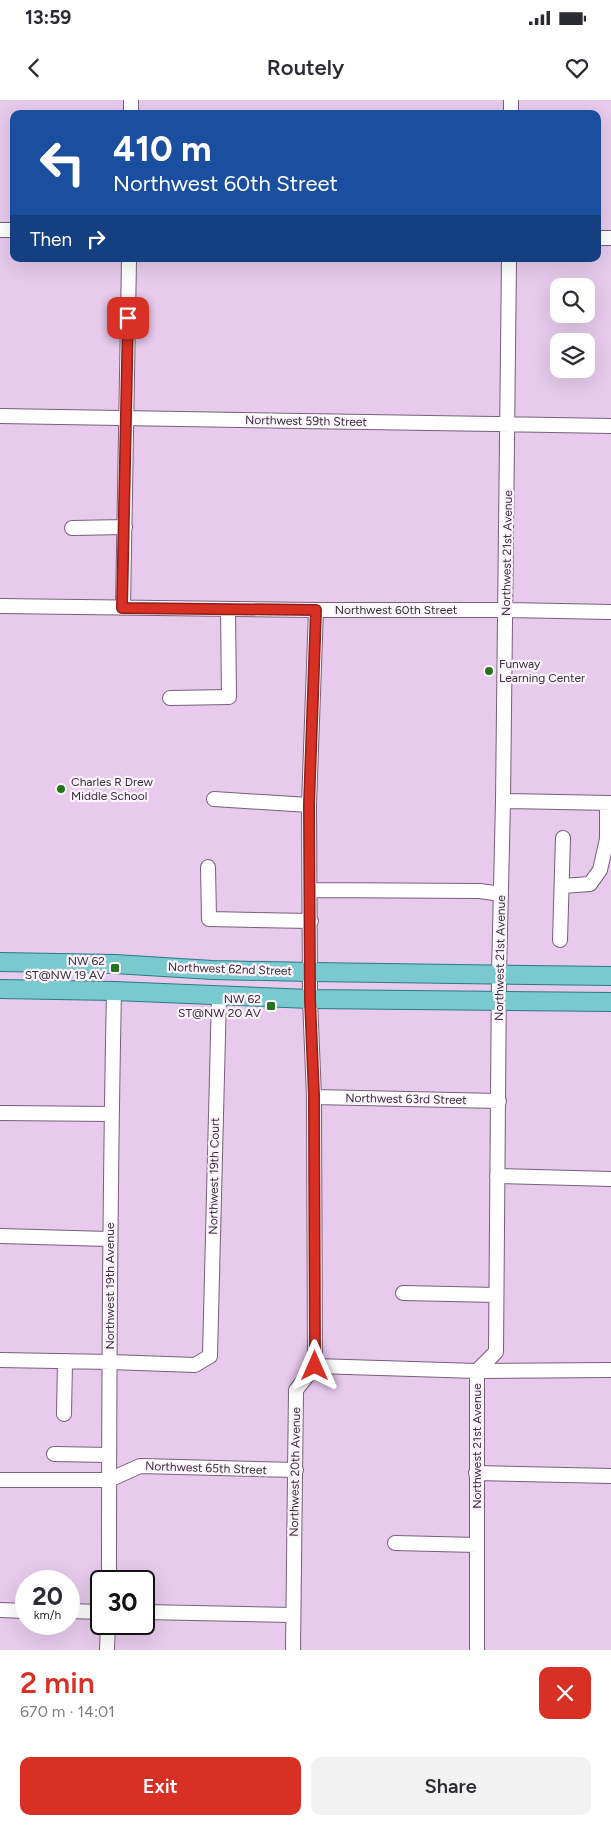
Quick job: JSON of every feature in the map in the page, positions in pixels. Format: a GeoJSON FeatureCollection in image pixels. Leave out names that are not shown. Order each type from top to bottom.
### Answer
{"type":"FeatureCollection","features":[{"type":"Feature","properties":{"kind":"main road","name":"Northwest 62nd Street"},"geometry":{"type":"LineString","coordinates":[[0,962],[115,964],[212,970],[611,976]]}},
{"type":"Feature","properties":{"kind":"main road"},"geometry":{"type":"LineString","coordinates":[[0,989],[114,991],[310,999],[611,1002]]}},
{"type":"Feature","properties":{"kind":"street"},"geometry":{"type":"LineString","coordinates":[[122,608],[129,262]]}},
{"type":"Feature","properties":{"kind":"street","name":"Northwest 21st Avenue"},"geometry":{"type":"LineString","coordinates":[[478,1650],[476,1545],[477,1370],[496,1352],[499,974],[506,610],[509,262]]}},
{"type":"Feature","properties":{"kind":"street","name":"Northwest 59th Street"},"geometry":{"type":"LineString","coordinates":[[0,416],[611,426]]}},
{"type":"Feature","properties":{"kind":"street"},"geometry":{"type":"LineString","coordinates":[[72,528],[124,527]]}},
{"type":"Feature","properties":{"kind":"street","name":"Northwest 60th Street"},"geometry":{"type":"LineString","coordinates":[[0,606],[611,612]]}},
{"type":"Feature","properties":{"kind":"street"},"geometry":{"type":"LineString","coordinates":[[170,698],[228,697],[228,609]]}},
{"type":"Feature","properties":{"kind":"street"},"geometry":{"type":"LineString","coordinates":[[316,610],[309,805],[311,890],[310,999],[314,1096],[315,1366],[477,1370],[611,1370]]}},
{"type":"Feature","properties":{"kind":"street"},"geometry":{"type":"LineString","coordinates":[[214,799],[309,805]]}},
{"type":"Feature","properties":{"kind":"street"},"geometry":{"type":"LineString","coordinates":[[503,801],[609,803],[609,839],[605,871],[590,884],[562,886]]}},
{"type":"Feature","properties":{"kind":"street"},"geometry":{"type":"LineString","coordinates":[[560,940],[563,838]]}},
{"type":"Feature","properties":{"kind":"street"},"geometry":{"type":"LineString","coordinates":[[208,867],[208,918],[311,921]]}},
{"type":"Feature","properties":{"kind":"street"},"geometry":{"type":"LineString","coordinates":[[311,890],[480,891],[501,894]]}},
{"type":"Feature","properties":{"kind":"street","name":"Northwest 19th Avenue"},"geometry":{"type":"LineString","coordinates":[[108,1570],[114,991]]}},
{"type":"Feature","properties":{"kind":"street","name":"Northwest 19th Court"},"geometry":{"type":"LineString","coordinates":[[111,1362],[195,1365],[210,1356],[219,996]]}},
{"type":"Feature","properties":{"kind":"street","name":"Northwest 63rd Street"},"geometry":{"type":"LineString","coordinates":[[314,1096],[499,1101]]}},
{"type":"Feature","properties":{"kind":"street"},"geometry":{"type":"LineString","coordinates":[[0,1113],[112,1114]]}},
{"type":"Feature","properties":{"kind":"street"},"geometry":{"type":"LineString","coordinates":[[497,1176],[611,1178]]}},
{"type":"Feature","properties":{"kind":"street"},"geometry":{"type":"LineString","coordinates":[[0,1236],[110,1239]]}},
{"type":"Feature","properties":{"kind":"street"},"geometry":{"type":"LineString","coordinates":[[403,1293],[496,1295]]}},
{"type":"Feature","properties":{"kind":"street"},"geometry":{"type":"LineString","coordinates":[[0,1360],[111,1362]]}},
{"type":"Feature","properties":{"kind":"street"},"geometry":{"type":"LineString","coordinates":[[64,1414],[66,1361]]}},
{"type":"Feature","properties":{"kind":"street","name":"Northwest 20th Avenue"},"geometry":{"type":"LineString","coordinates":[[293,1650],[296,1390],[315,1366]]}},
{"type":"Feature","properties":{"kind":"street"},"geometry":{"type":"LineString","coordinates":[[54,1454],[109,1455]]}},
{"type":"Feature","properties":{"kind":"street","name":"Northwest 65th Street"},"geometry":{"type":"LineString","coordinates":[[0,1480],[109,1480],[140,1466],[296,1470]]}},
{"type":"Feature","properties":{"kind":"street"},"geometry":{"type":"LineString","coordinates":[[476,1473],[611,1476]]}},
{"type":"Feature","properties":{"kind":"street"},"geometry":{"type":"LineString","coordinates":[[395,1544],[476,1545]]}},
{"type":"Feature","properties":{"kind":"street"},"geometry":{"type":"LineString","coordinates":[[0,1610],[15,1611]]}},
{"type":"Feature","properties":{"kind":"street"},"geometry":{"type":"LineString","coordinates":[[155,1612],[293,1615]]}},
{"type":"Feature","properties":{"kind":"street"},"geometry":{"type":"LineString","coordinates":[[107,1650],[108,1635]]}},
{"type":"Feature","properties":{"kind":"place","name":"Funway Learning Center"},"geometry":{"type":"Point","coordinates":[489,671]}},
{"type":"Feature","properties":{"kind":"place","name":"Charles R Drew Middle School"},"geometry":{"type":"Point","coordinates":[61,789]}},
{"type":"Feature","properties":{"kind":"place","name":"NW 62 ST@NW 19 AV"},"geometry":{"type":"Point","coordinates":[115,968]}},
{"type":"Feature","properties":{"kind":"place","name":"NW 62 ST@NW 20 AV"},"geometry":{"type":"Point","coordinates":[271,1006]}},
{"type":"Feature","properties":{"kind":"route"},"geometry":{"type":"LineString","coordinates":[[128,318],[122,608],[316,610],[309,805],[311,890],[310,999],[314,1096],[315,1366]]}}]}
